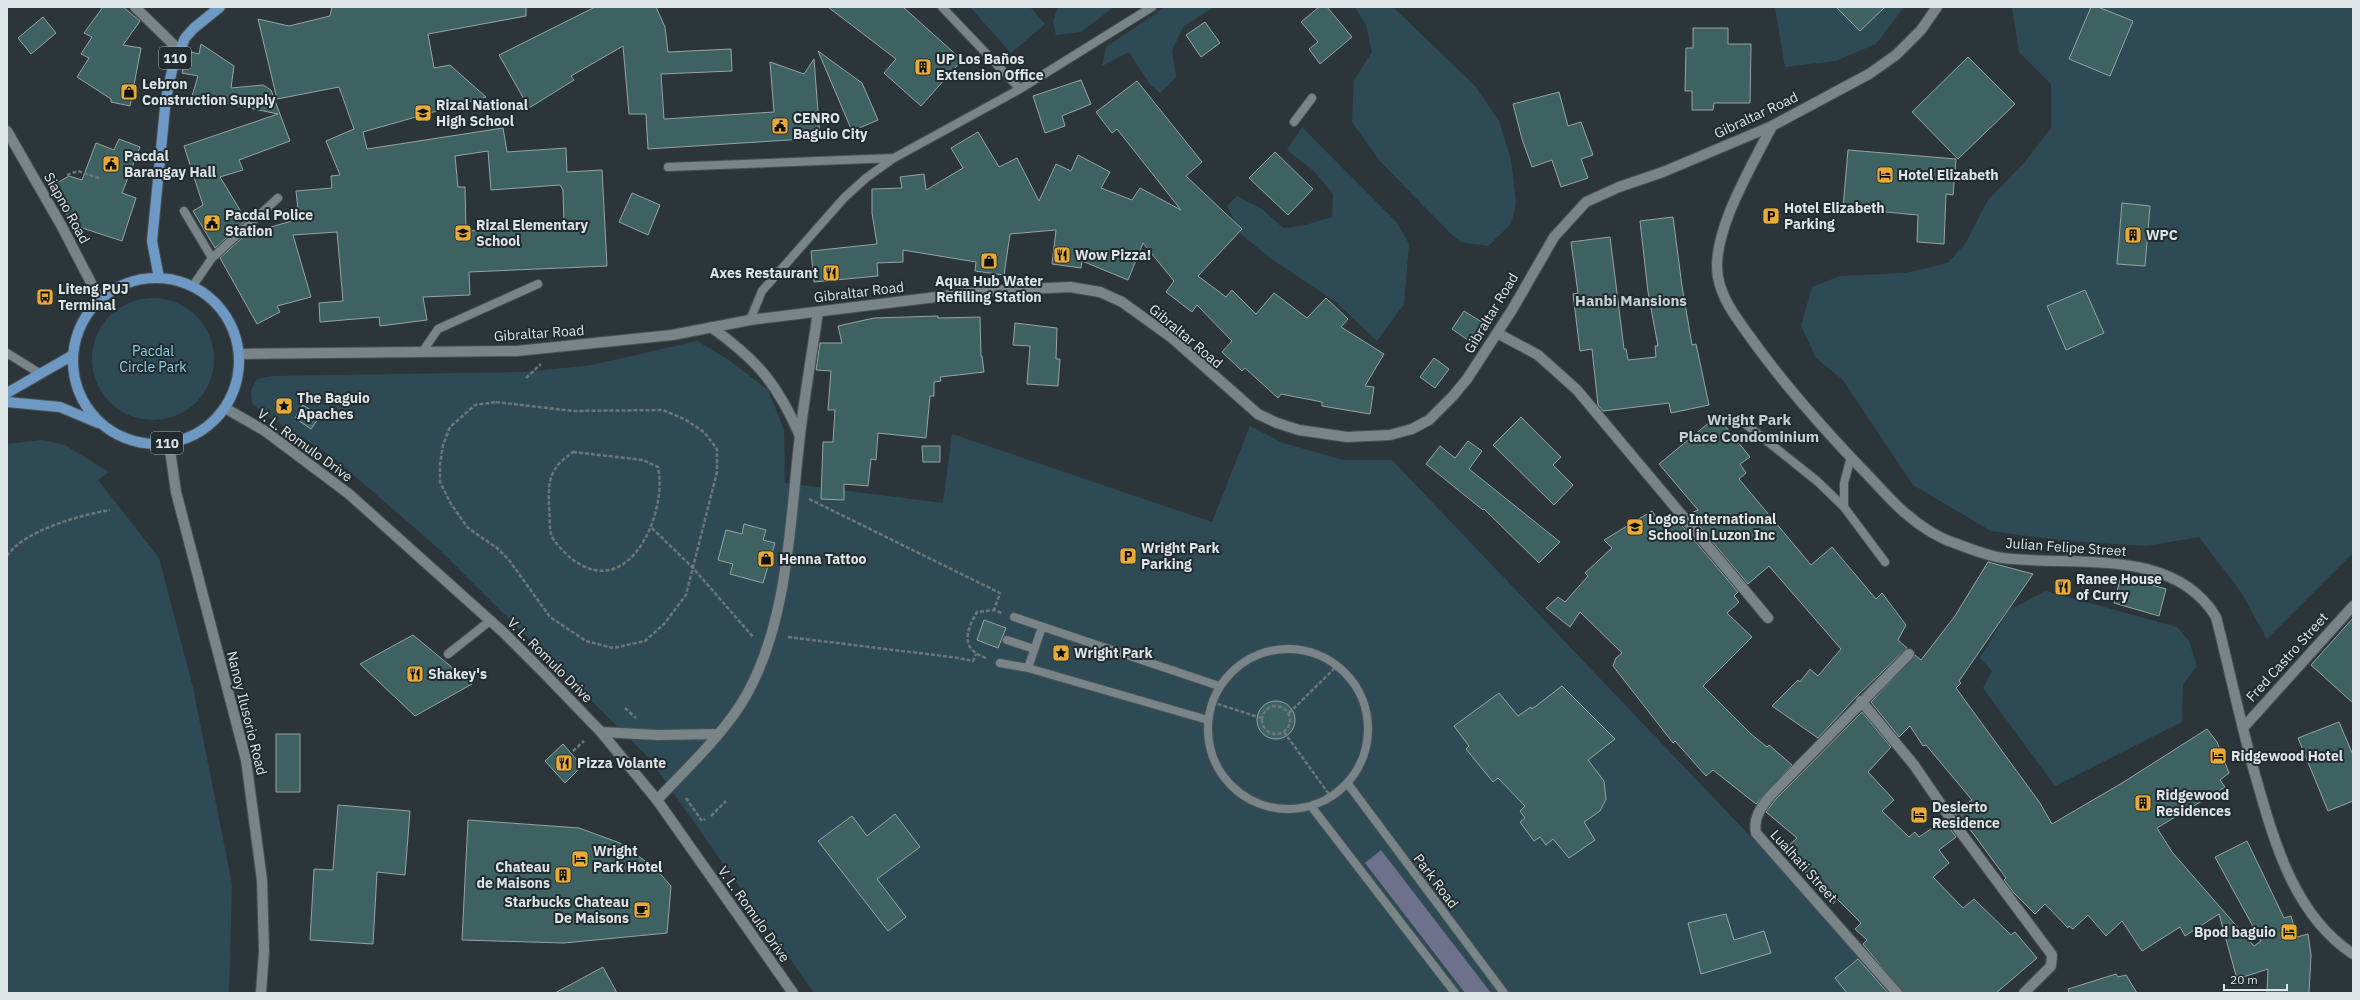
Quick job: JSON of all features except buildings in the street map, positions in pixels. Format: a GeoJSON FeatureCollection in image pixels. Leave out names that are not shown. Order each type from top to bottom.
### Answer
{"type":"FeatureCollection","features":[{"type":"Feature","properties":{"kind":"main road","name":"110"},"geometry":{"type":"LineString","coordinates":[[159,278],[152,241],[166,98],[178,49],[194,28],[220,7]]}},
{"type":"Feature","properties":{"kind":"main road","name":"110"},"geometry":{"type":"LineString","coordinates":[[7,402],[60,407],[101,424],[123,438],[169,444],[191,437],[210,425],[225,408],[237,383],[240,354],[234,331],[222,310],[204,293],[182,282],[159,278],[128,284],[100,300],[87,314],[78,331],[73,355],[74,374],[79,393],[88,410],[101,424]]}},
{"type":"Feature","properties":{"kind":"main road"},"geometry":{"type":"LineString","coordinates":[[7,393],[39,373],[73,355]]}},
{"type":"Feature","properties":{"kind":"street"},"geometry":{"type":"LineString","coordinates":[[135,7],[178,49]]}},
{"type":"Feature","properties":{"kind":"street","name":"Gibraltar Road"},"geometry":{"type":"LineString","coordinates":[[240,354],[524,350],[672,335],[750,320],[985,291],[1070,287],[1100,292],[1122,302],[1172,338],[1258,414],[1277,423],[1299,430],[1347,437],[1390,435],[1412,429],[1429,420],[1467,379],[1497,333],[1554,237],[1586,202],[1619,187],[1663,172],[1772,126],[1869,74],[1896,55],[1921,30],[1937,7]]}},
{"type":"Feature","properties":{"kind":"street","name":"Julian Felipe Street"},"geometry":{"type":"LineString","coordinates":[[1772,126],[1729,214],[1720,249],[1718,276],[1726,302],[1766,360],[1851,457],[1904,512],[1923,527],[1954,544],[2002,558],[2124,564],[2166,576],[2186,585],[2206,601],[2216,617],[2242,728],[2270,826],[2290,878],[2305,905],[2323,929],[2338,945],[2353,954]]}},
{"type":"Feature","properties":{"kind":"street","name":"Siapno Road"},"geometry":{"type":"LineString","coordinates":[[7,131],[62,225],[100,300]]}},
{"type":"Feature","properties":{"kind":"street"},"geometry":{"type":"LineString","coordinates":[[658,800],[734,714],[747,694],[771,633],[785,568],[800,436],[818,312]]}},
{"type":"Feature","properties":{"kind":"street"},"geometry":{"type":"LineString","coordinates":[[711,327],[756,363],[772,382],[788,408],[800,436]]}},
{"type":"Feature","properties":{"kind":"street"},"geometry":{"type":"LineString","coordinates":[[1497,333],[1538,355],[1577,390],[1768,618]]}},
{"type":"Feature","properties":{"kind":"street","name":"V. L. Romulo Drive"},"geometry":{"type":"LineString","coordinates":[[225,408],[265,431],[349,494],[491,620],[601,732],[658,800],[793,993]]}},
{"type":"Feature","properties":{"kind":"street","name":"Nanoy Ilusorio Road"},"geometry":{"type":"LineString","coordinates":[[169,444],[176,492],[246,760],[262,880],[264,951],[260,993]]}},
{"type":"Feature","properties":{"kind":"street","name":"Fred Castro Street"},"geometry":{"type":"LineString","coordinates":[[2242,728],[2353,606]]}},
{"type":"Feature","properties":{"kind":"street","name":"Lualhati Street"},"geometry":{"type":"LineString","coordinates":[[1897,993],[1756,833],[1755,828],[1756,817],[1767,800],[1861,701],[1909,654]]}},
{"type":"Feature","properties":{"kind":"street"},"geometry":{"type":"LineString","coordinates":[[1861,701],[1914,765],[1953,822],[2052,955],[2051,966],[2024,993]]}},
{"type":"Feature","properties":{"kind":"street"},"geometry":{"type":"LineString","coordinates":[[601,732],[657,735],[716,734]]}},
{"type":"Feature","properties":{"kind":"lane"},"geometry":{"type":"LineString","coordinates":[[942,7],[1020,89]]}},
{"type":"Feature","properties":{"kind":"lane"},"geometry":{"type":"LineString","coordinates":[[750,320],[762,291],[844,198],[866,178],[894,158],[1020,89],[1152,7]]}},
{"type":"Feature","properties":{"kind":"lane"},"geometry":{"type":"LineString","coordinates":[[1294,122],[1312,98]]}},
{"type":"Feature","properties":{"kind":"lane"},"geometry":{"type":"LineString","coordinates":[[668,167],[894,158]]}},
{"type":"Feature","properties":{"kind":"lane"},"geometry":{"type":"LineString","coordinates":[[192,287],[212,258],[278,198]]}},
{"type":"Feature","properties":{"kind":"lane"},"geometry":{"type":"LineString","coordinates":[[184,212],[212,258]]}},
{"type":"Feature","properties":{"kind":"lane"},"geometry":{"type":"LineString","coordinates":[[424,351],[438,329],[538,284]]}},
{"type":"Feature","properties":{"kind":"lane"},"geometry":{"type":"LineString","coordinates":[[7,353],[39,373]]}},
{"type":"Feature","properties":{"kind":"lane"},"geometry":{"type":"LineString","coordinates":[[1743,422],[1817,481],[1844,507],[1885,562]]}},
{"type":"Feature","properties":{"kind":"lane"},"geometry":{"type":"LineString","coordinates":[[1844,507],[1844,483],[1851,457]]}},
{"type":"Feature","properties":{"kind":"lane"},"geometry":{"type":"LineString","coordinates":[[1014,617],[1220,686]]}},
{"type":"Feature","properties":{"kind":"lane"},"geometry":{"type":"LineString","coordinates":[[448,654],[491,620]]}},
{"type":"Feature","properties":{"kind":"lane"},"geometry":{"type":"LineString","coordinates":[[1028,668],[1042,627]]}},
{"type":"Feature","properties":{"kind":"lane"},"geometry":{"type":"LineString","coordinates":[[1007,640],[1034,649]]}},
{"type":"Feature","properties":{"kind":"lane"},"geometry":{"type":"LineString","coordinates":[[1287,648],[1314,652],[1338,665],[1356,685],[1367,709],[1369,736],[1362,761],[1348,784],[1331,797],[1312,806],[1289,809],[1266,806],[1246,797],[1228,782],[1215,764],[1208,742],[1208,720],[1212,702],[1220,686],[1237,666],[1261,653],[1287,648]]}},
{"type":"Feature","properties":{"kind":"lane"},"geometry":{"type":"LineString","coordinates":[[1000,663],[1028,668],[1208,720]]}},
{"type":"Feature","properties":{"kind":"lane","name":"Park Road"},"geometry":{"type":"LineString","coordinates":[[1348,784],[1504,993]]}},
{"type":"Feature","properties":{"kind":"lane"},"geometry":{"type":"LineString","coordinates":[[1312,806],[1454,993]]}},
{"type":"Feature","properties":{"kind":"path"},"geometry":{"type":"LineString","coordinates":[[67,176],[78,171],[94,175],[98,178]]}},
{"type":"Feature","properties":{"kind":"path"},"geometry":{"type":"LineString","coordinates":[[496,402],[573,411],[663,410],[686,420],[704,432],[717,449],[717,472],[693,568],[686,595],[664,624],[645,641],[614,648],[586,642],[550,617],[510,560],[497,548],[468,528],[451,504],[440,482],[443,445],[450,427],[475,405],[496,402]]}},
{"type":"Feature","properties":{"kind":"path"},"geometry":{"type":"LineString","coordinates":[[573,452],[643,460],[658,467],[661,479],[652,528],[642,546],[625,564],[608,570],[583,567],[565,553],[551,534],[548,487],[557,463],[573,452]]}},
{"type":"Feature","properties":{"kind":"path"},"geometry":{"type":"LineString","coordinates":[[788,637],[973,661],[976,654],[967,638],[969,626],[977,612],[994,610],[1000,593],[817,503]]}},
{"type":"Feature","properties":{"kind":"path"},"geometry":{"type":"LineString","coordinates":[[7,556],[11,550],[43,529],[89,514],[110,510]]}},
{"type":"Feature","properties":{"kind":"path"},"geometry":{"type":"LineString","coordinates":[[652,528],[693,568],[765,650]]}},
{"type":"Feature","properties":{"kind":"path"},"geometry":{"type":"LineString","coordinates":[[1288,713],[1338,665]]}},
{"type":"Feature","properties":{"kind":"path"},"geometry":{"type":"LineString","coordinates":[[1212,702],[1261,718]]}},
{"type":"Feature","properties":{"kind":"path"},"geometry":{"type":"LineString","coordinates":[[1276,706],[1283,708],[1288,713],[1290,723],[1284,732],[1271,733],[1266,730],[1261,718],[1264,711],[1270,707],[1276,706]]}},
{"type":"Feature","properties":{"kind":"path"},"geometry":{"type":"LineString","coordinates":[[1284,732],[1331,797]]}},
{"type":"Feature","properties":{"kind":"path"},"geometry":{"type":"LineString","coordinates":[[573,751],[584,741]]}},
{"type":"Feature","properties":{"kind":"path"},"geometry":{"type":"LineString","coordinates":[[686,798],[702,821],[705,819]]}},
{"type":"Feature","properties":{"kind":"path"},"geometry":{"type":"LineString","coordinates":[[711,816],[726,801]]}},
{"type":"Feature","properties":{"kind":"green space"},"geometry":{"type":"Polygon","coordinates":[[[970,7],[1030,7],[1045,24],[1011,53],[970,7]]]}},
{"type":"Feature","properties":{"kind":"green space"},"geometry":{"type":"Polygon","coordinates":[[[1058,7],[1114,7],[1081,32],[1056,35],[1053,21],[1058,7]]]}},
{"type":"Feature","properties":{"kind":"green space"},"geometry":{"type":"Polygon","coordinates":[[[1165,7],[1214,7],[1184,26],[1172,50],[1176,77],[1160,93],[1150,84],[1129,52],[1102,66],[1106,47],[1165,7]]]}},
{"type":"Feature","properties":{"kind":"green space"},"geometry":{"type":"Polygon","coordinates":[[[1355,7],[1393,7],[1475,86],[1499,121],[1511,160],[1516,203],[1511,224],[1488,246],[1461,242],[1448,231],[1379,160],[1352,122],[1354,80],[1372,52],[1366,25],[1355,7]]]}},
{"type":"Feature","properties":{"kind":"green space"},"geometry":{"type":"Polygon","coordinates":[[[1775,7],[1904,7],[1876,44],[1835,61],[1785,67],[1775,7]]]}},
{"type":"Feature","properties":{"kind":"green space"},"geometry":{"type":"Polygon","coordinates":[[[2012,7],[2353,7],[2353,553],[2267,639],[2241,592],[2199,537],[2146,546],[2067,541],[1991,531],[1913,485],[1843,380],[1816,358],[1801,326],[1812,287],[1840,276],[1905,273],[1948,263],[1965,244],[1988,200],[2024,163],[2051,128],[2051,84],[2019,52],[2012,7]]]}},
{"type":"Feature","properties":{"kind":"green space"},"geometry":{"type":"Polygon","coordinates":[[[1302,127],[1397,223],[1409,244],[1404,304],[1377,341],[1336,302],[1270,258],[1241,234],[1227,206],[1237,196],[1262,209],[1283,228],[1306,225],[1332,217],[1333,194],[1314,171],[1287,150],[1302,127]]]}},
{"type":"Feature","properties":{"kind":"green space","name":"Pacdal Circle Park"},"geometry":{"type":"Polygon","coordinates":[[[153,298],[176,303],[196,316],[209,336],[214,359],[209,382],[196,402],[176,415],[153,420],[130,415],[110,402],[97,382],[92,359],[97,336],[110,316],[130,303],[153,298]]]}},
{"type":"Feature","properties":{"kind":"green space","name":"Wright Park"},"geometry":{"type":"Polygon","coordinates":[[[697,341],[729,360],[768,390],[784,430],[785,483],[943,503],[952,434],[1212,522],[1250,426],[1283,443],[1344,460],[1392,460],[1847,938],[1891,993],[814,993],[649,758],[439,549],[334,458],[268,416],[252,403],[251,390],[257,379],[272,376],[526,372],[592,365],[697,341]]]}},
{"type":"Feature","properties":{"kind":"green space"},"geometry":{"type":"Polygon","coordinates":[[[42,440],[65,445],[109,472],[98,480],[159,558],[193,688],[232,884],[229,993],[7,993],[7,444],[42,440]]]}},
{"type":"Feature","properties":{"kind":"green space"},"geometry":{"type":"Polygon","coordinates":[[[2046,591],[2177,627],[2189,641],[2197,666],[2183,685],[2182,722],[2055,786],[1983,688],[1992,671],[1980,658],[2009,610],[2046,591]]]}},
{"type":"Feature","properties":{"kind":"shaded area"},"geometry":{"type":"Polygon","coordinates":[[[1381,850],[1491,993],[1465,993],[1365,863],[1381,850]]]}},
{"type":"Feature","properties":{"kind":"place","name":"UP Los Baños Extension Office"},"geometry":{"type":"Point","coordinates":[923,67]}},
{"type":"Feature","properties":{"kind":"place","name":"Lebron Construction Supply"},"geometry":{"type":"Point","coordinates":[129,92]}},
{"type":"Feature","properties":{"kind":"place","name":"Rizal National High School"},"geometry":{"type":"Point","coordinates":[423,113]}},
{"type":"Feature","properties":{"kind":"place","name":"CENRO Baguio City"},"geometry":{"type":"Point","coordinates":[780,126]}},
{"type":"Feature","properties":{"kind":"place","name":"Pacdal Barangay Hall"},"geometry":{"type":"Point","coordinates":[111,164]}},
{"type":"Feature","properties":{"kind":"place","name":"Hotel Elizabeth"},"geometry":{"type":"Point","coordinates":[1885,175]}},
{"type":"Feature","properties":{"kind":"place","name":"Hotel Elizabeth Parking"},"geometry":{"type":"Point","coordinates":[1771,216]}},
{"type":"Feature","properties":{"kind":"place","name":"Pacdal Police Station"},"geometry":{"type":"Point","coordinates":[212,223]}},
{"type":"Feature","properties":{"kind":"place","name":"Rizal Elementary School"},"geometry":{"type":"Point","coordinates":[463,233]}},
{"type":"Feature","properties":{"kind":"place","name":"WPC"},"geometry":{"type":"Point","coordinates":[2133,235]}},
{"type":"Feature","properties":{"kind":"place","name":"Wow Pizza!"},"geometry":{"type":"Point","coordinates":[1062,255]}},
{"type":"Feature","properties":{"kind":"place","name":"Aqua Hub Water Refilling Station"},"geometry":{"type":"Point","coordinates":[989,261]}},
{"type":"Feature","properties":{"kind":"place","name":"Axes Restaurant"},"geometry":{"type":"Point","coordinates":[831,273]}},
{"type":"Feature","properties":{"kind":"place","name":"Liteng PUJ Terminal"},"geometry":{"type":"Point","coordinates":[45,297]}},
{"type":"Feature","properties":{"kind":"place","name":"The Baguio Apaches"},"geometry":{"type":"Point","coordinates":[284,406]}},
{"type":"Feature","properties":{"kind":"place","name":"Logos International School in Luzon Inc"},"geometry":{"type":"Point","coordinates":[1635,527]}},
{"type":"Feature","properties":{"kind":"place","name":"Wright Park Parking"},"geometry":{"type":"Point","coordinates":[1128,556]}},
{"type":"Feature","properties":{"kind":"place","name":"Henna Tattoo"},"geometry":{"type":"Point","coordinates":[766,559]}},
{"type":"Feature","properties":{"kind":"place","name":"Ranee House of Curry"},"geometry":{"type":"Point","coordinates":[2063,587]}},
{"type":"Feature","properties":{"kind":"place","name":"Wright Park"},"geometry":{"type":"Point","coordinates":[1061,653]}},
{"type":"Feature","properties":{"kind":"place","name":"Shakey's"},"geometry":{"type":"Point","coordinates":[415,674]}},
{"type":"Feature","properties":{"kind":"place","name":"Ridgewood Hotel"},"geometry":{"type":"Point","coordinates":[2218,756]}},
{"type":"Feature","properties":{"kind":"place","name":"Pizza Volante"},"geometry":{"type":"Point","coordinates":[564,763]}},
{"type":"Feature","properties":{"kind":"place","name":"Ridgewood Residences"},"geometry":{"type":"Point","coordinates":[2143,803]}},
{"type":"Feature","properties":{"kind":"place","name":"Desierto Residence"},"geometry":{"type":"Point","coordinates":[1919,815]}},
{"type":"Feature","properties":{"kind":"place","name":"Wright Park Hotel"},"geometry":{"type":"Point","coordinates":[580,859]}},
{"type":"Feature","properties":{"kind":"place","name":"Chateau de Maisons"},"geometry":{"type":"Point","coordinates":[563,875]}},
{"type":"Feature","properties":{"kind":"place","name":"Starbucks Chateau De Maisons"},"geometry":{"type":"Point","coordinates":[642,910]}},
{"type":"Feature","properties":{"kind":"place","name":"Bpod baguio"},"geometry":{"type":"Point","coordinates":[2289,932]}},
{"type":"Feature","properties":{"kind":"district","name":"Hanbi Mansions"},"geometry":{"type":"Point","coordinates":[1631,301]}},
{"type":"Feature","properties":{"kind":"district","name":"Wright Park Place Condominium"},"geometry":{"type":"Point","coordinates":[1749,428]}}]}
